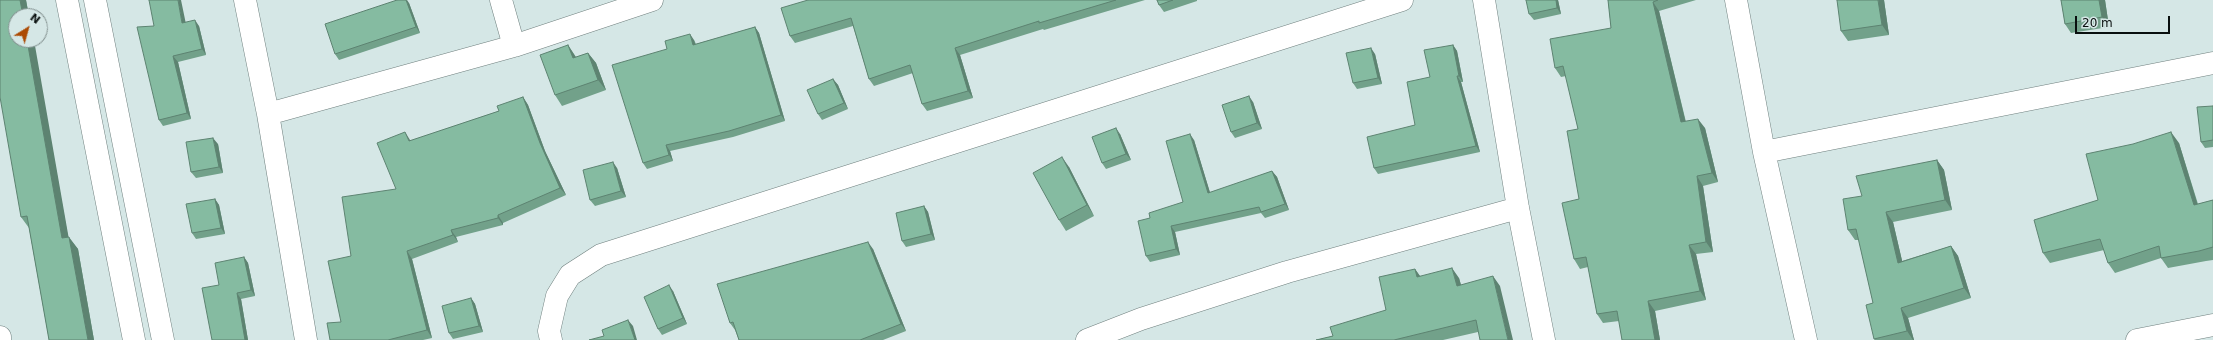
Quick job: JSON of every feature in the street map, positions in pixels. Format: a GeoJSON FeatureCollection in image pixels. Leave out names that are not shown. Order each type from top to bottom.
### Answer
{"type":"FeatureCollection","features":[{"type":"Feature","properties":{"kind":"street"},"geometry":{"type":"LineString","coordinates":[[67,0],[134,340]]}},
{"type":"Feature","properties":{"kind":"street"},"geometry":{"type":"LineString","coordinates":[[95,0],[162,340]]}},
{"type":"Feature","properties":{"kind":"street"},"geometry":{"type":"LineString","coordinates":[[245,0],[268,114],[306,340]]}},
{"type":"Feature","properties":{"kind":"street"},"geometry":{"type":"LineString","coordinates":[[501,0],[514,46]]}},
{"type":"Feature","properties":{"kind":"street"},"geometry":{"type":"LineString","coordinates":[[268,114],[514,46],[652,0]]}},
{"type":"Feature","properties":{"kind":"street"},"geometry":{"type":"LineString","coordinates":[[551,340],[549,331],[558,296],[570,275],[601,255],[1402,0]]}},
{"type":"Feature","properties":{"kind":"street"},"geometry":{"type":"LineString","coordinates":[[1484,0],[1518,208],[1544,340]]}},
{"type":"Feature","properties":{"kind":"street"},"geometry":{"type":"LineString","coordinates":[[1736,0],[1764,152],[1806,340]]}},
{"type":"Feature","properties":{"kind":"street"},"geometry":{"type":"LineString","coordinates":[[1764,152],[2213,63]]}},
{"type":"Feature","properties":{"kind":"street"},"geometry":{"type":"LineString","coordinates":[[1087,340],[1141,319],[1287,272],[1518,208]]}},
{"type":"Feature","properties":{"kind":"street"},"geometry":{"type":"LineString","coordinates":[[2137,340],[2213,325]]}},
{"type":"Feature","properties":{"kind":"building"},"geometry":{"type":"Polygon","coordinates":[[[0,0],[20,0],[22,8],[8,8],[8,48],[28,48],[62,238],[69,237],[88,340],[49,340],[27,216],[21,217],[0,97],[0,0]]]}},
{"type":"Feature","properties":{"kind":"building"},"geometry":{"type":"Polygon","coordinates":[[[149,0],[178,0],[182,23],[195,20],[202,49],[173,56],[187,113],[159,120],[137,27],[154,26],[149,0]]]}},
{"type":"Feature","properties":{"kind":"building"},"geometry":{"type":"Polygon","coordinates":[[[397,0],[406,0],[416,27],[335,54],[325,24],[397,0]]]}},
{"type":"Feature","properties":{"kind":"building"},"geometry":{"type":"Polygon","coordinates":[[[808,0],[1116,0],[1039,23],[1039,21],[955,48],[968,91],[922,104],[910,65],[869,79],[851,18],[790,36],[781,8],[808,0]]]}},
{"type":"Feature","properties":{"kind":"building"},"geometry":{"type":"Polygon","coordinates":[[[1157,0],[1173,0],[1159,5],[1157,0]]]}},
{"type":"Feature","properties":{"kind":"building"},"geometry":{"type":"Polygon","coordinates":[[[1526,0],[1556,0],[1557,8],[1529,14],[1526,0]]]}},
{"type":"Feature","properties":{"kind":"building"},"geometry":{"type":"Polygon","coordinates":[[[1608,0],[1658,0],[1653,2],[1681,122],[1698,119],[1712,173],[1697,176],[1706,242],[1689,245],[1700,291],[1648,301],[1655,340],[1622,340],[1617,311],[1597,314],[1586,257],[1574,259],[1562,203],[1579,199],[1567,131],[1578,129],[1563,66],[1555,68],[1550,39],[1611,28],[1608,0]]]}},
{"type":"Feature","properties":{"kind":"building"},"geometry":{"type":"Polygon","coordinates":[[[1837,0],[1878,0],[1882,25],[1841,31],[1837,0]]]}},
{"type":"Feature","properties":{"kind":"building"},"geometry":{"type":"Polygon","coordinates":[[[2061,0],[2099,0],[2102,17],[2065,24],[2061,0]]]}},
{"type":"Feature","properties":{"kind":"building"},"geometry":{"type":"Polygon","coordinates":[[[755,27],[781,115],[729,131],[666,145],[669,155],[643,163],[612,65],[667,49],[665,41],[690,34],[693,45],[755,27]]]}},
{"type":"Feature","properties":{"kind":"building"},"geometry":{"type":"Polygon","coordinates":[[[568,45],[573,58],[588,53],[598,80],[555,95],[540,55],[568,45]]]}},
{"type":"Feature","properties":{"kind":"building"},"geometry":{"type":"Polygon","coordinates":[[[1453,45],[1459,76],[1457,76],[1476,146],[1374,168],[1367,137],[1415,125],[1407,82],[1430,77],[1424,50],[1453,45]]]}},
{"type":"Feature","properties":{"kind":"building"},"geometry":{"type":"Polygon","coordinates":[[[1371,48],[1378,78],[1353,83],[1346,53],[1371,48]]]}},
{"type":"Feature","properties":{"kind":"building"},"geometry":{"type":"Polygon","coordinates":[[[833,79],[844,103],[818,114],[807,90],[833,79]]]}},
{"type":"Feature","properties":{"kind":"building"},"geometry":{"type":"Polygon","coordinates":[[[1249,96],[1257,123],[1231,132],[1222,105],[1249,96]]]}},
{"type":"Feature","properties":{"kind":"building"},"geometry":{"type":"Polygon","coordinates":[[[523,97],[540,143],[560,188],[498,215],[498,218],[451,230],[453,235],[407,251],[427,330],[388,340],[330,340],[327,323],[341,322],[328,261],[351,256],[342,197],[396,189],[377,143],[405,132],[409,141],[499,111],[497,106],[523,97]]]}},
{"type":"Feature","properties":{"kind":"building"},"geometry":{"type":"Polygon","coordinates":[[[2213,106],[2213,140],[2201,142],[2197,107],[2213,106]]]}},
{"type":"Feature","properties":{"kind":"building"},"geometry":{"type":"Polygon","coordinates":[[[1116,128],[1126,154],[1102,163],[1092,137],[1116,128]]]}},
{"type":"Feature","properties":{"kind":"building"},"geometry":{"type":"Polygon","coordinates":[[[2171,132],[2194,205],[2213,200],[2213,247],[2161,258],[2159,246],[2108,263],[2100,239],[2043,253],[2034,220],[2098,200],[2086,154],[2133,144],[2171,132]]]}},
{"type":"Feature","properties":{"kind":"building"},"geometry":{"type":"Polygon","coordinates":[[[1190,134],[1208,193],[1272,171],[1285,204],[1261,212],[1259,207],[1171,226],[1176,249],[1146,256],[1138,221],[1150,218],[1149,213],[1183,202],[1166,141],[1190,134]]]}},
{"type":"Feature","properties":{"kind":"building"},"geometry":{"type":"Polygon","coordinates":[[[213,138],[219,167],[191,172],[186,142],[213,138]]]}},
{"type":"Feature","properties":{"kind":"building"},"geometry":{"type":"Polygon","coordinates":[[[1062,157],[1087,205],[1059,220],[1033,173],[1062,157]]]}},
{"type":"Feature","properties":{"kind":"building"},"geometry":{"type":"Polygon","coordinates":[[[1937,160],[1945,200],[1886,212],[1898,263],[1951,246],[1964,288],[1901,308],[1907,331],[1874,339],[1866,305],[1873,303],[1856,229],[1848,230],[1843,199],[1862,196],[1856,176],[1937,160]]]}},
{"type":"Feature","properties":{"kind":"building"},"geometry":{"type":"Polygon","coordinates":[[[613,162],[621,191],[590,200],[583,170],[613,162]]]}},
{"type":"Feature","properties":{"kind":"building"},"geometry":{"type":"Polygon","coordinates":[[[215,199],[221,228],[192,233],[186,204],[215,199]]]}},
{"type":"Feature","properties":{"kind":"building"},"geometry":{"type":"Polygon","coordinates":[[[924,206],[931,234],[902,241],[896,213],[924,206]]]}},
{"type":"Feature","properties":{"kind":"building"},"geometry":{"type":"Polygon","coordinates":[[[868,242],[901,324],[860,340],[739,340],[733,322],[730,323],[717,284],[868,242]]]}},
{"type":"Feature","properties":{"kind":"building"},"geometry":{"type":"Polygon","coordinates":[[[244,257],[251,290],[237,293],[245,340],[212,340],[202,288],[219,285],[215,263],[244,257]]]}},
{"type":"Feature","properties":{"kind":"building"},"geometry":{"type":"Polygon","coordinates":[[[1452,268],[1457,286],[1493,276],[1508,340],[1480,340],[1476,320],[1394,340],[1316,340],[1333,336],[1330,327],[1386,310],[1379,277],[1415,269],[1417,277],[1452,268]]]}},
{"type":"Feature","properties":{"kind":"building"},"geometry":{"type":"Polygon","coordinates":[[[669,285],[683,318],[658,329],[644,297],[669,285]]]}},
{"type":"Feature","properties":{"kind":"building"},"geometry":{"type":"Polygon","coordinates":[[[471,298],[479,326],[449,333],[442,306],[471,298]]]}},
{"type":"Feature","properties":{"kind":"building"},"geometry":{"type":"Polygon","coordinates":[[[628,320],[635,340],[589,340],[604,336],[602,330],[628,320]]]}}]}
